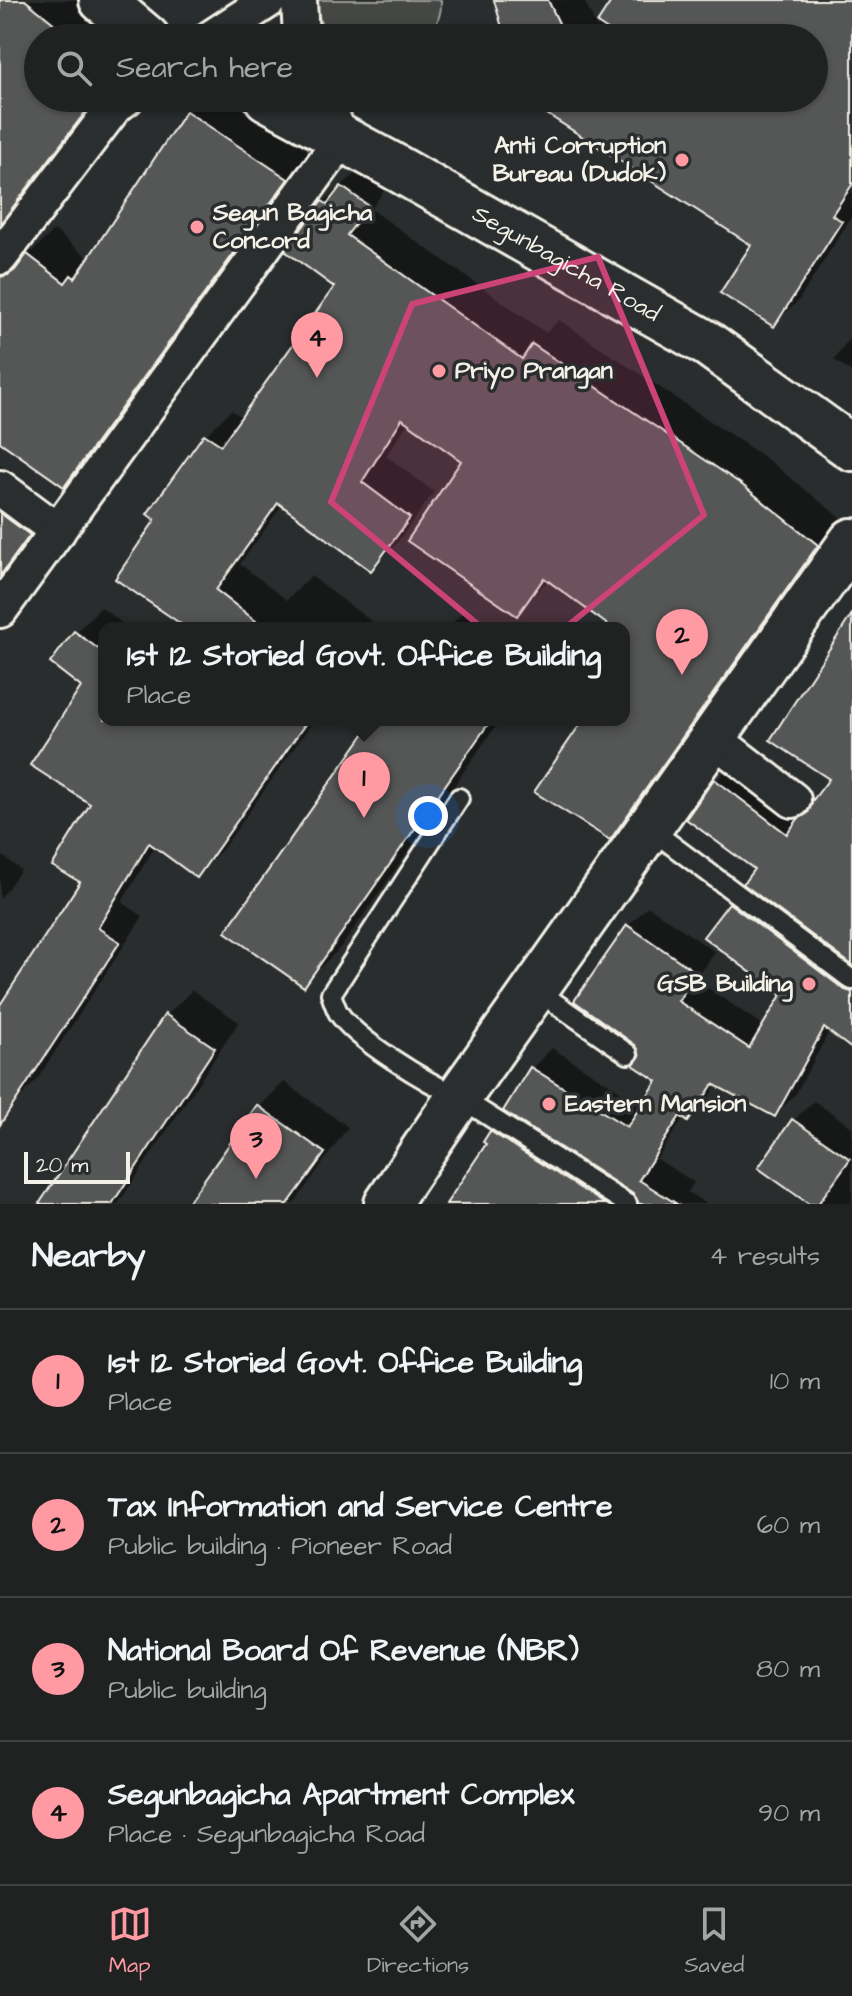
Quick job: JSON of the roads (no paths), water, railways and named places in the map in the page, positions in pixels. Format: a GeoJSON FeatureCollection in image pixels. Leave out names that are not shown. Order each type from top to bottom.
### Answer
{"type":"FeatureCollection","features":[{"type":"Feature","properties":{"kind":"street"},"geometry":{"type":"LineString","coordinates":[[102,0],[130,24]]}},
{"type":"Feature","properties":{"kind":"street"},"geometry":{"type":"LineString","coordinates":[[232,24],[269,0]]}},
{"type":"Feature","properties":{"kind":"street"},"geometry":{"type":"LineString","coordinates":[[299,0],[300,24]]}},
{"type":"Feature","properties":{"kind":"street"},"geometry":{"type":"LineString","coordinates":[[0,257],[110,112]]}},
{"type":"Feature","properties":{"kind":"street","name":"Segunbagicha Road"},"geometry":{"type":"LineString","coordinates":[[297,112],[708,344],[852,448]]}},
{"type":"Feature","properties":{"kind":"street"},"geometry":{"type":"LineString","coordinates":[[0,610],[342,139],[329,112]]}},
{"type":"Feature","properties":{"kind":"street"},"geometry":{"type":"LineString","coordinates":[[0,488],[58,531]]}},
{"type":"Feature","properties":{"kind":"street"},"geometry":{"type":"LineString","coordinates":[[387,1204],[459,1097],[852,541]]}},
{"type":"Feature","properties":{"kind":"street"},"geometry":{"type":"LineString","coordinates":[[713,738],[793,800]]}},
{"type":"Feature","properties":{"kind":"lane"},"geometry":{"type":"LineString","coordinates":[[459,798],[331,994],[339,1013],[362,1036],[435,1086],[459,1097],[627,1204]]}},
{"type":"Feature","properties":{"kind":"lane"},"geometry":{"type":"LineString","coordinates":[[649,828],[852,980]]}},
{"type":"Feature","properties":{"kind":"lane"},"geometry":{"type":"LineString","coordinates":[[535,989],[628,1054]]}},
{"type":"Feature","properties":{"kind":"place","name":"Anti Corruption Bureau (Dudok)"},"geometry":{"type":"Point","coordinates":[682,160]}},
{"type":"Feature","properties":{"kind":"place","name":"Segun Bagicha Concord"},"geometry":{"type":"Point","coordinates":[197,227]}},
{"type":"Feature","properties":{"kind":"place","name":"Priyo Prangan"},"geometry":{"type":"Point","coordinates":[439,371]}},
{"type":"Feature","properties":{"kind":"place","name":"Segunbagicha Apartment Complex"},"geometry":{"type":"Point","coordinates":[317,378]}},
{"type":"Feature","properties":{"kind":"place","name":"Tax Information and Service Centre"},"geometry":{"type":"Point","coordinates":[682,675]}},
{"type":"Feature","properties":{"kind":"place","name":"1st 12 Storied Govt. Office Building"},"geometry":{"type":"Point","coordinates":[364,818]}},
{"type":"Feature","properties":{"kind":"place","name":"GSB Building"},"geometry":{"type":"Point","coordinates":[809,984]}},
{"type":"Feature","properties":{"kind":"place","name":"Eastern Mansion"},"geometry":{"type":"Point","coordinates":[549,1104]}},
{"type":"Feature","properties":{"kind":"place","name":"National Board Of Revenue (NBR)"},"geometry":{"type":"Point","coordinates":[256,1179]}}]}
